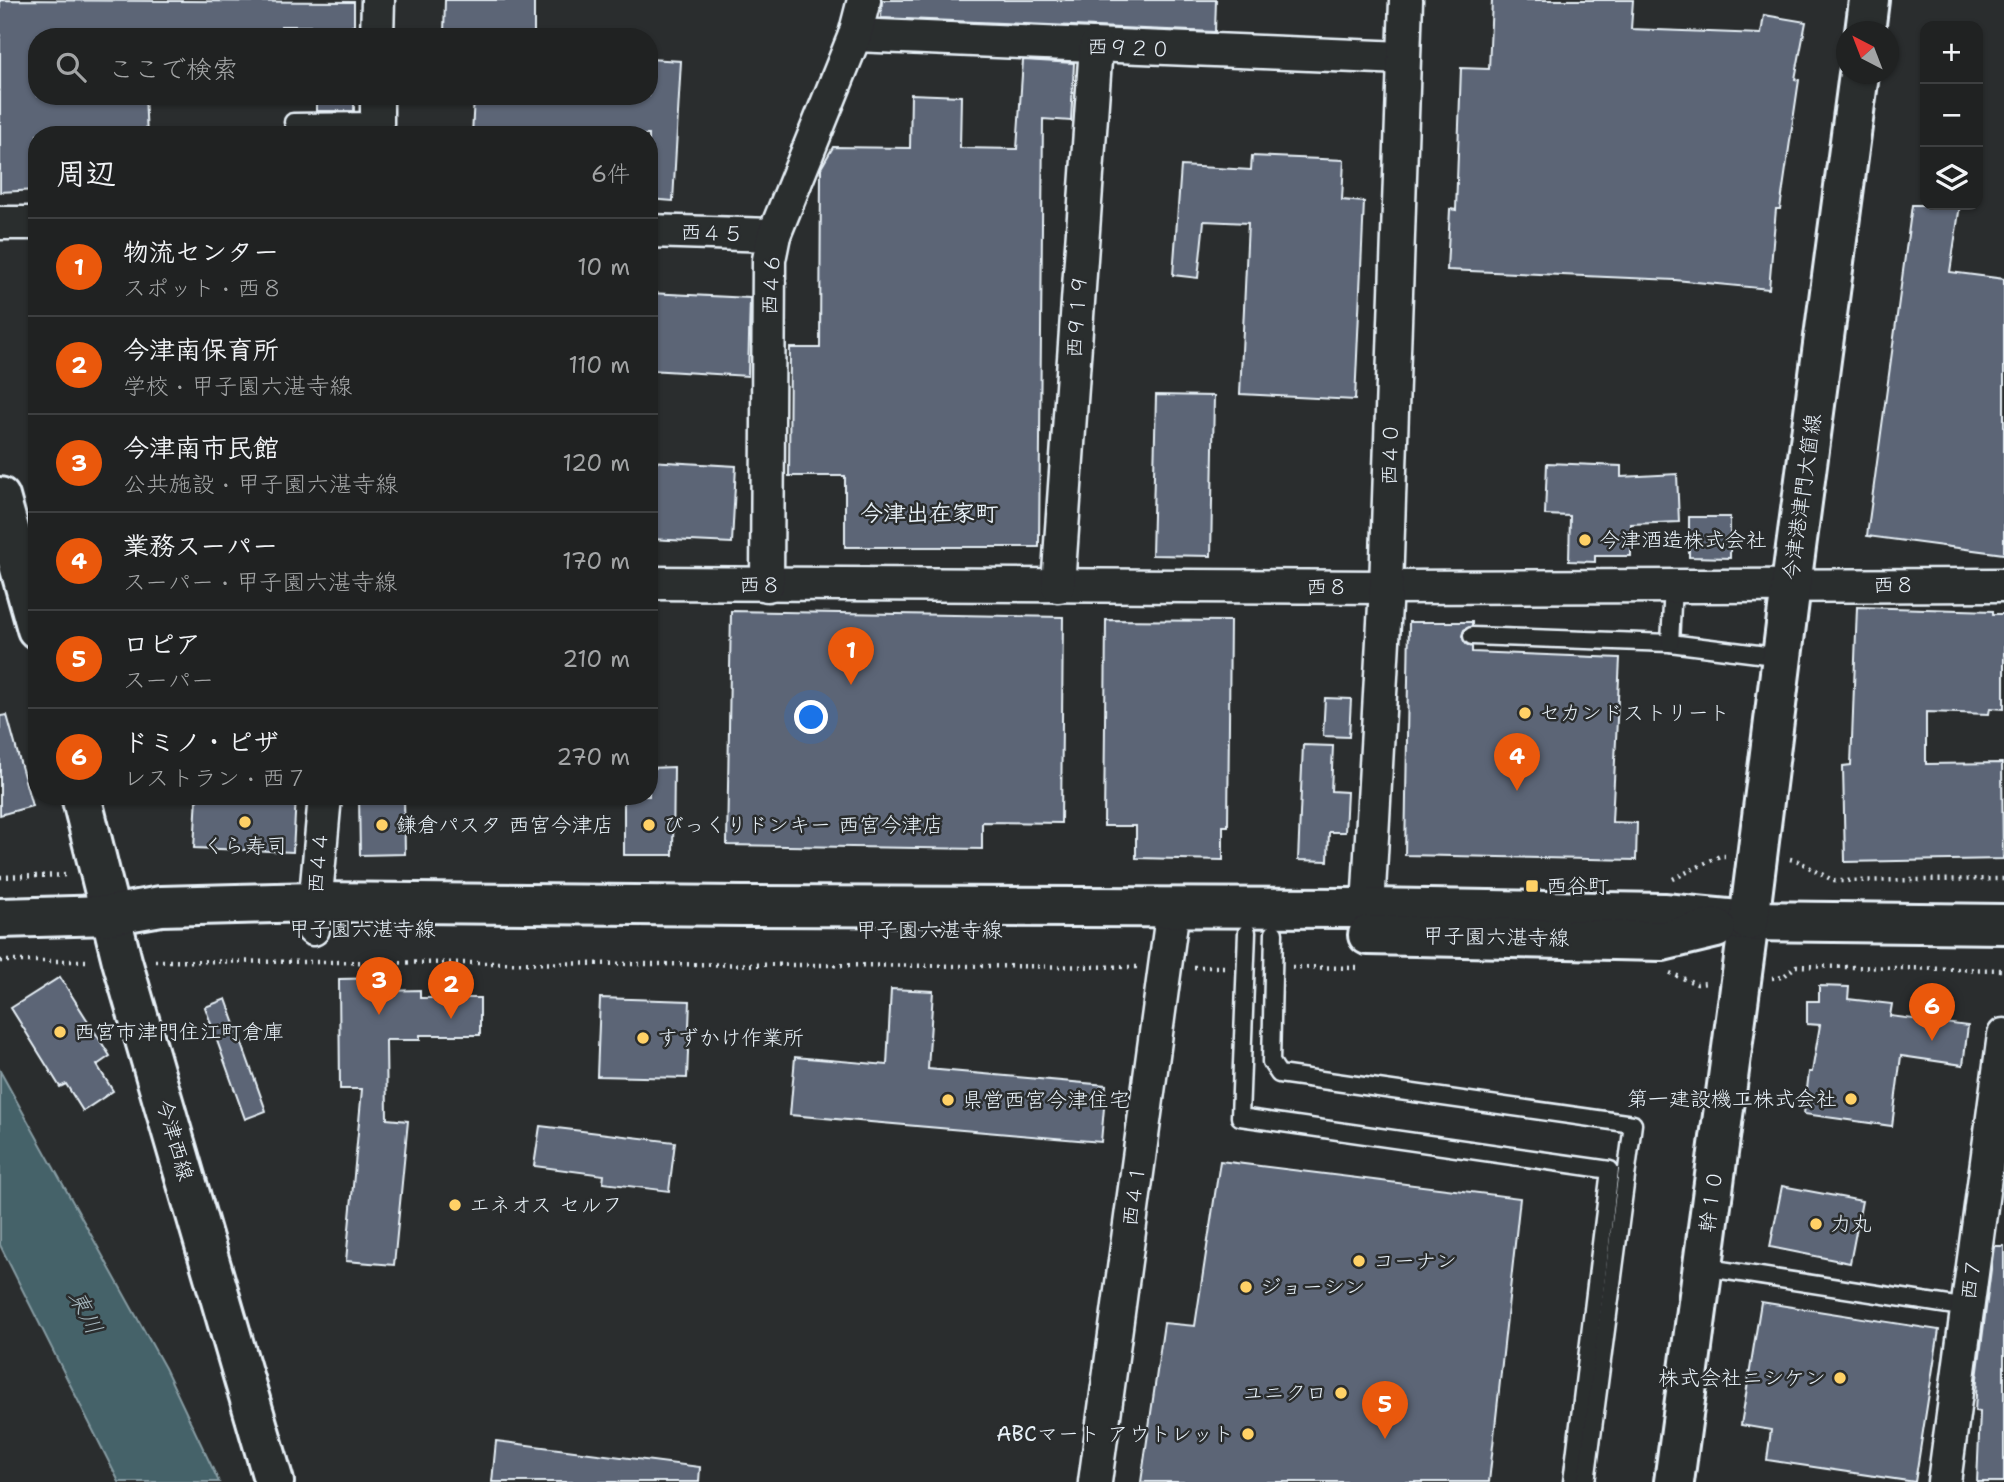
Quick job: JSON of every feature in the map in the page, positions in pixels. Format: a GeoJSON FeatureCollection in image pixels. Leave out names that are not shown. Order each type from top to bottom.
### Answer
{"type":"FeatureCollection","features":[{"type":"Feature","properties":{"kind":"main road"},"geometry":{"type":"LineString","coordinates":[[1866,21],[1869,0]]}},
{"type":"Feature","properties":{"kind":"main road","name":"今津港津門大箇線"},"geometry":{"type":"LineString","coordinates":[[1749,921],[1858,84]]}},
{"type":"Feature","properties":{"kind":"main road"},"geometry":{"type":"LineString","coordinates":[[0,497],[28,597]]}},
{"type":"Feature","properties":{"kind":"main road","name":"今津西線"},"geometry":{"type":"LineString","coordinates":[[83,805],[122,961],[274,1482]]}},
{"type":"Feature","properties":{"kind":"main road","name":"甲子園六湛寺線"},"geometry":{"type":"LineString","coordinates":[[0,918],[110,915],[161,906],[314,915],[1169,935],[1260,950],[1662,941],[1749,921]]}},
{"type":"Feature","properties":{"kind":"main road","name":"甲子園六湛寺線"},"geometry":{"type":"LineString","coordinates":[[1169,935],[1368,908],[1664,913],[1749,921],[2004,924]]}},
{"type":"Feature","properties":{"kind":"main road","name":"幹１０"},"geometry":{"type":"LineString","coordinates":[[1674,1482],[1749,921]]}},
{"type":"Feature","properties":{"kind":"street"},"geometry":{"type":"LineString","coordinates":[[377,28],[378,0]]}},
{"type":"Feature","properties":{"kind":"street","name":"西４６"},"geometry":{"type":"LineString","coordinates":[[767,585],[769,260],[775,235],[855,34],[863,0]]}},
{"type":"Feature","properties":{"kind":"street","name":"西４０"},"geometry":{"type":"LineString","coordinates":[[1368,908],[1386,587],[1406,0]]}},
{"type":"Feature","properties":{"kind":"street","name":"西９２０"},"geometry":{"type":"LineString","coordinates":[[855,34],[1403,58]]}},
{"type":"Feature","properties":{"kind":"street","name":"西９１９"},"geometry":{"type":"LineString","coordinates":[[1058,586],[1096,46]]}},
{"type":"Feature","properties":{"kind":"street"},"geometry":{"type":"LineString","coordinates":[[0,223],[28,223]]}},
{"type":"Feature","properties":{"kind":"street","name":"西４５"},"geometry":{"type":"LineString","coordinates":[[658,231],[775,235]]}},
{"type":"Feature","properties":{"kind":"street","name":"西８"},"geometry":{"type":"LineString","coordinates":[[658,583],[1386,587],[2004,585]]}},
{"type":"Feature","properties":{"kind":"street","name":"西４４"},"geometry":{"type":"LineString","coordinates":[[314,915],[323,805]]}},
{"type":"Feature","properties":{"kind":"street","name":"西４１"},"geometry":{"type":"LineString","coordinates":[[1095,1482],[1169,935]]}},
{"type":"Feature","properties":{"kind":"street","name":"西７"},"geometry":{"type":"LineString","coordinates":[[1944,1482],[1968,1308],[1990,1238],[2004,1035]]}},
{"type":"Feature","properties":{"kind":"lane"},"geometry":{"type":"LineString","coordinates":[[293,122],[377,117]]}},
{"type":"Feature","properties":{"kind":"lane"},"geometry":{"type":"LineString","coordinates":[[1670,643],[1673,586]]}},
{"type":"Feature","properties":{"kind":"lane"},"geometry":{"type":"LineString","coordinates":[[1472,636],[1670,643],[1782,657]]}},
{"type":"Feature","properties":{"kind":"lane"},"geometry":{"type":"LineString","coordinates":[[1260,950],[1240,1117],[1611,1170],[1572,1482]]}},
{"type":"Feature","properties":{"kind":"lane"},"geometry":{"type":"LineString","coordinates":[[1260,950],[1271,1062],[1279,1074],[1633,1124],[1586,1482]]}},
{"type":"Feature","properties":{"kind":"lane"},"geometry":{"type":"LineString","coordinates":[[1702,1267],[1968,1308]]}},
{"type":"Feature","properties":{"kind":"path"},"geometry":{"type":"LineString","coordinates":[[0,961],[122,961],[1169,935],[1370,968]]}},
{"type":"Feature","properties":{"kind":"path"},"geometry":{"type":"LineString","coordinates":[[1660,970],[1697,984],[1783,977],[1796,966],[2004,970]]}},
{"type":"Feature","properties":{"kind":"water","name":"東川"},"geometry":{"type":"Polygon","coordinates":[[[0,1071],[165,1368],[219,1482],[119,1482],[0,1245],[0,1071]]]}},
{"type":"Feature","properties":{"kind":"building"},"geometry":{"type":"Polygon","coordinates":[[[0,0],[354,2],[354,26],[28,28],[28,105],[145,105],[147,126],[28,126],[28,190],[0,192],[0,0]]]}},
{"type":"Feature","properties":{"kind":"building"},"geometry":{"type":"Polygon","coordinates":[[[445,0],[534,0],[534,28],[444,28],[445,0]]]}},
{"type":"Feature","properties":{"kind":"building"},"geometry":{"type":"Polygon","coordinates":[[[882,0],[1216,0],[1215,32],[881,18],[882,0]]]}},
{"type":"Feature","properties":{"kind":"building"},"geometry":{"type":"Polygon","coordinates":[[[1492,0],[1633,0],[1631,29],[1761,34],[1764,15],[1806,22],[1795,79],[1799,80],[1780,209],[1776,209],[1769,289],[1675,280],[1447,270],[1450,209],[1456,210],[1461,68],[1489,69],[1492,0]]]}},
{"type":"Feature","properties":{"kind":"building"},"geometry":{"type":"Polygon","coordinates":[[[658,60],[681,61],[673,201],[658,200],[658,126],[472,126],[474,105],[658,105],[658,60]]]}},
{"type":"Feature","properties":{"kind":"building"},"geometry":{"type":"Polygon","coordinates":[[[1023,60],[1074,63],[1071,121],[1043,119],[1039,547],[845,547],[845,476],[789,476],[790,348],[820,348],[821,168],[833,147],[910,148],[911,94],[961,96],[960,148],[1017,149],[1023,60]]]}},
{"type":"Feature","properties":{"kind":"building"},"geometry":{"type":"Polygon","coordinates":[[[316,105],[354,105],[354,111],[316,111],[316,105]]]}},
{"type":"Feature","properties":{"kind":"building"},"geometry":{"type":"Polygon","coordinates":[[[1252,156],[1344,160],[1342,200],[1364,202],[1355,400],[1240,394],[1248,223],[1204,221],[1198,278],[1173,275],[1181,166],[1251,170],[1252,156]]]}},
{"type":"Feature","properties":{"kind":"building"},"geometry":{"type":"Polygon","coordinates":[[[1912,205],[1920,205],[1920,210],[1959,210],[1950,272],[2004,279],[2004,554],[1867,536],[1912,205]]]}},
{"type":"Feature","properties":{"kind":"building"},"geometry":{"type":"Polygon","coordinates":[[[658,293],[750,298],[748,376],[658,371],[658,293]]]}},
{"type":"Feature","properties":{"kind":"building"},"geometry":{"type":"Polygon","coordinates":[[[1156,395],[1214,396],[1211,556],[1152,555],[1156,395]]]}},
{"type":"Feature","properties":{"kind":"building"},"geometry":{"type":"Polygon","coordinates":[[[658,462],[736,466],[732,543],[658,539],[658,462]]]}},
{"type":"Feature","properties":{"kind":"building"},"geometry":{"type":"Polygon","coordinates":[[[1547,463],[1621,466],[1621,477],[1677,474],[1679,522],[1631,524],[1631,556],[1595,556],[1595,562],[1569,561],[1570,516],[1545,515],[1547,463]]]}},
{"type":"Feature","properties":{"kind":"building"},"geometry":{"type":"Polygon","coordinates":[[[1689,517],[1730,517],[1730,558],[1689,557],[1689,517]]]}},
{"type":"Feature","properties":{"kind":"building"},"geometry":{"type":"Polygon","coordinates":[[[1857,607],[1993,611],[1993,614],[2004,614],[2004,709],[1990,708],[1989,714],[1926,712],[1926,764],[2002,763],[2003,859],[1845,862],[1843,766],[1851,765],[1857,607]]]}},
{"type":"Feature","properties":{"kind":"building"},"geometry":{"type":"Polygon","coordinates":[[[731,611],[1063,617],[1061,823],[982,822],[982,849],[727,845],[731,611]]]}},
{"type":"Feature","properties":{"kind":"building"},"geometry":{"type":"Polygon","coordinates":[[[1106,620],[1230,621],[1228,826],[1223,826],[1223,860],[1136,858],[1136,826],[1104,826],[1106,620]]]}},
{"type":"Feature","properties":{"kind":"building"},"geometry":{"type":"Polygon","coordinates":[[[1409,622],[1472,622],[1472,626],[1464,630],[1462,636],[1466,644],[1472,647],[1472,652],[1620,658],[1612,822],[1637,823],[1636,860],[1405,855],[1409,622]]]}},
{"type":"Feature","properties":{"kind":"building"},"geometry":{"type":"Polygon","coordinates":[[[1325,698],[1351,699],[1349,737],[1323,736],[1325,698]]]}},
{"type":"Feature","properties":{"kind":"building"},"geometry":{"type":"Polygon","coordinates":[[[7,715],[28,791],[28,805],[32,806],[0,815],[0,716],[7,715]]]}},
{"type":"Feature","properties":{"kind":"building"},"geometry":{"type":"Polygon","coordinates":[[[1303,745],[1333,746],[1331,791],[1347,792],[1345,832],[1329,832],[1328,861],[1298,860],[1303,745]]]}},
{"type":"Feature","properties":{"kind":"building","name":"びっくりドンキー 西宮今津店"},"geometry":{"type":"Polygon","coordinates":[[[674,767],[673,855],[624,855],[624,805],[658,805],[658,768],[674,767]]]}},
{"type":"Feature","properties":{"kind":"building","name":"くら寿司"},"geometry":{"type":"Polygon","coordinates":[[[196,805],[296,805],[293,852],[194,848],[196,805]]]}},
{"type":"Feature","properties":{"kind":"building","name":"鎌倉パスタ 西宮今津店"},"geometry":{"type":"Polygon","coordinates":[[[359,805],[404,805],[405,854],[360,855],[359,805]]]}},
{"type":"Feature","properties":{"kind":"building","name":"西宮市津門住江町倉庫"},"geometry":{"type":"Polygon","coordinates":[[[60,977],[110,1056],[97,1065],[113,1091],[83,1111],[66,1084],[60,1087],[11,1008],[60,977]]]}},
{"type":"Feature","properties":{"kind":"building"},"geometry":{"type":"Polygon","coordinates":[[[385,978],[386,991],[420,990],[420,998],[480,998],[480,1035],[420,1035],[420,1040],[386,1040],[387,1119],[408,1121],[394,1265],[346,1261],[362,1089],[340,1089],[339,979],[385,978]]]}},
{"type":"Feature","properties":{"kind":"building"},"geometry":{"type":"Polygon","coordinates":[[[1819,986],[1849,987],[1848,999],[1892,1004],[1890,1016],[1968,1026],[1963,1065],[1901,1056],[1892,1126],[1804,1114],[1809,1072],[1812,1072],[1820,1025],[1807,1024],[1807,1001],[1819,1001],[1819,986]]]}},
{"type":"Feature","properties":{"kind":"building","name":"県営西宮今津住宅"},"geometry":{"type":"Polygon","coordinates":[[[891,989],[933,991],[928,1069],[1106,1085],[1101,1142],[790,1115],[795,1057],[887,1065],[891,989]]]}},
{"type":"Feature","properties":{"kind":"building","name":"すずかけ作業所"},"geometry":{"type":"Polygon","coordinates":[[[600,998],[690,1001],[687,1078],[597,1076],[600,998]]]}},
{"type":"Feature","properties":{"kind":"building"},"geometry":{"type":"Polygon","coordinates":[[[226,999],[266,1111],[245,1119],[205,1007],[226,999]]]}},
{"type":"Feature","properties":{"kind":"building"},"geometry":{"type":"Polygon","coordinates":[[[540,1126],[675,1142],[669,1191],[603,1183],[604,1175],[534,1166],[540,1126]]]}},
{"type":"Feature","properties":{"kind":"building","name":"コーナン"},"geometry":{"type":"Polygon","coordinates":[[[1220,1161],[1520,1198],[1489,1482],[1141,1482],[1164,1323],[1195,1326],[1220,1161]]]}},
{"type":"Feature","properties":{"kind":"building","name":"力丸"},"geometry":{"type":"Polygon","coordinates":[[[1782,1186],[1862,1201],[1850,1263],[1770,1247],[1782,1186]]]}},
{"type":"Feature","properties":{"kind":"building"},"geometry":{"type":"Polygon","coordinates":[[[1994,1246],[2004,1246],[2004,1482],[1977,1482],[1980,1412],[1975,1411],[1977,1378],[1994,1246]]]}},
{"type":"Feature","properties":{"kind":"building","name":"株式会社ニシケン"},"geometry":{"type":"Polygon","coordinates":[[[1761,1302],[1939,1330],[1915,1482],[1767,1460],[1771,1430],[1741,1425],[1761,1302]]]}},
{"type":"Feature","properties":{"kind":"building"},"geometry":{"type":"Polygon","coordinates":[[[496,1441],[700,1467],[699,1482],[492,1482],[496,1441]]]}},
{"type":"Feature","properties":{"kind":"place","name":"今津酒造株式会社"},"geometry":{"type":"Point","coordinates":[1585,540]}},
{"type":"Feature","properties":{"kind":"place","name":"物流センター"},"geometry":{"type":"Point","coordinates":[851,685]}},
{"type":"Feature","properties":{"kind":"place","name":"セカンドストリート"},"geometry":{"type":"Point","coordinates":[1525,713]}},
{"type":"Feature","properties":{"kind":"place","name":"業務スーパー"},"geometry":{"type":"Point","coordinates":[1517,791]}},
{"type":"Feature","properties":{"kind":"place","name":"くら寿司"},"geometry":{"type":"Point","coordinates":[245,822]}},
{"type":"Feature","properties":{"kind":"place","name":"鎌倉パスタ 西宮今津店"},"geometry":{"type":"Point","coordinates":[382,825]}},
{"type":"Feature","properties":{"kind":"place","name":"びっくりドンキー 西宮今津店"},"geometry":{"type":"Point","coordinates":[649,825]}},
{"type":"Feature","properties":{"kind":"place","name":"西谷町"},"geometry":{"type":"Point","coordinates":[1532,886]}},
{"type":"Feature","properties":{"kind":"place","name":"今津南市民館"},"geometry":{"type":"Point","coordinates":[379,1015]}},
{"type":"Feature","properties":{"kind":"place","name":"今津南保育所"},"geometry":{"type":"Point","coordinates":[451,1019]}},
{"type":"Feature","properties":{"kind":"place","name":"西宮市津門住江町倉庫"},"geometry":{"type":"Point","coordinates":[60,1032]}},
{"type":"Feature","properties":{"kind":"place","name":"すずかけ作業所"},"geometry":{"type":"Point","coordinates":[643,1038]}},
{"type":"Feature","properties":{"kind":"place","name":"ドミノ・ピザ"},"geometry":{"type":"Point","coordinates":[1932,1041]}},
{"type":"Feature","properties":{"kind":"place","name":"第一建設機工株式会社"},"geometry":{"type":"Point","coordinates":[1851,1099]}},
{"type":"Feature","properties":{"kind":"place","name":"県営西宮今津住宅"},"geometry":{"type":"Point","coordinates":[948,1100]}},
{"type":"Feature","properties":{"kind":"place","name":"エネオス セルフ"},"geometry":{"type":"Point","coordinates":[455,1205]}},
{"type":"Feature","properties":{"kind":"place","name":"力丸"},"geometry":{"type":"Point","coordinates":[1816,1224]}},
{"type":"Feature","properties":{"kind":"place","name":"コーナン"},"geometry":{"type":"Point","coordinates":[1359,1261]}},
{"type":"Feature","properties":{"kind":"place","name":"ジョーシン"},"geometry":{"type":"Point","coordinates":[1246,1287]}},
{"type":"Feature","properties":{"kind":"place","name":"株式会社ニシケン"},"geometry":{"type":"Point","coordinates":[1840,1378]}},
{"type":"Feature","properties":{"kind":"place","name":"ユニクロ"},"geometry":{"type":"Point","coordinates":[1341,1393]}},
{"type":"Feature","properties":{"kind":"place","name":"ABCマート アウトレット"},"geometry":{"type":"Point","coordinates":[1248,1434]}},
{"type":"Feature","properties":{"kind":"place","name":"ロピア"},"geometry":{"type":"Point","coordinates":[1385,1439]}},
{"type":"Feature","properties":{"kind":"district","name":"今津出在家町"},"geometry":{"type":"Point","coordinates":[929,513]}}]}
